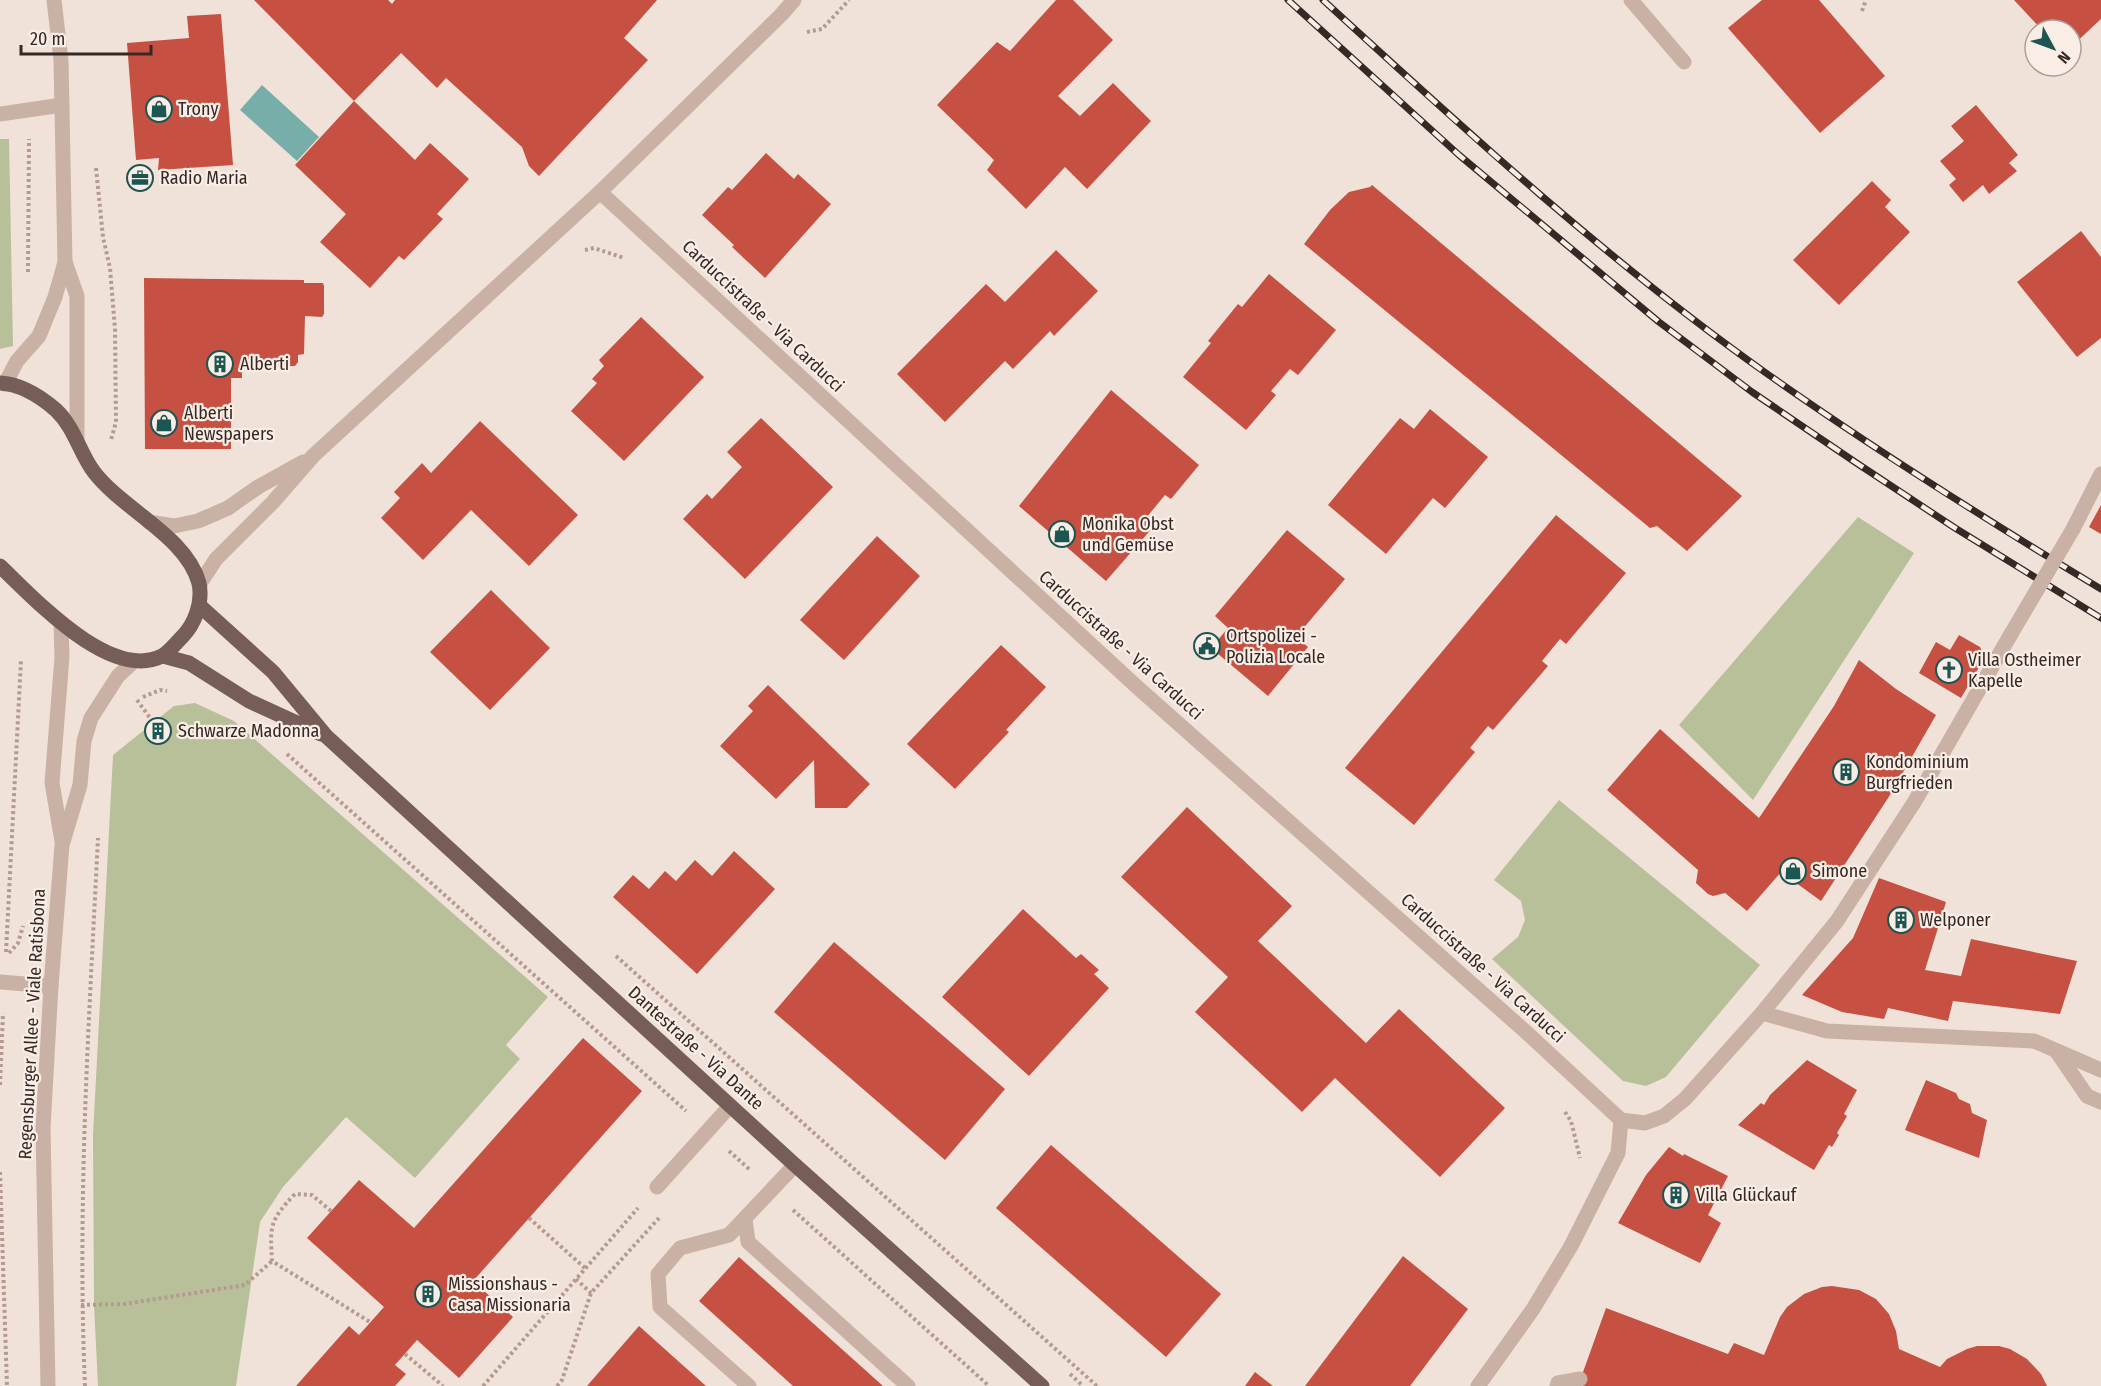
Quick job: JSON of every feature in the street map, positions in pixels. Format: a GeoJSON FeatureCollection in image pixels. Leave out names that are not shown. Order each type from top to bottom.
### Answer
{"type":"FeatureCollection","features":[{"type":"Feature","properties":{"kind":"main road"},"geometry":{"type":"LineString","coordinates":[[3,383],[35,393],[58,412],[77,438],[93,471],[117,497],[176,546],[193,568],[199,585],[200,606],[187,632],[163,656]]}},
{"type":"Feature","properties":{"kind":"main road"},"geometry":{"type":"LineString","coordinates":[[0,566],[61,623],[101,650],[133,662]]}},
{"type":"Feature","properties":{"kind":"main road","name":"Dantestraße - Via Dante"},"geometry":{"type":"LineString","coordinates":[[200,606],[273,672],[326,736],[730,1106],[1042,1386]]}},
{"type":"Feature","properties":{"kind":"main road","name":"Dantestraße - Via Dante"},"geometry":{"type":"LineString","coordinates":[[133,662],[163,656],[189,663],[249,701],[326,736]]}},
{"type":"Feature","properties":{"kind":"street"},"geometry":{"type":"LineString","coordinates":[[3,383],[17,361],[39,336],[55,297],[65,261],[61,60],[54,0]]}},
{"type":"Feature","properties":{"kind":"street"},"geometry":{"type":"LineString","coordinates":[[199,585],[216,560],[273,502],[313,456],[600,192],[794,0]]}},
{"type":"Feature","properties":{"kind":"street"},"geometry":{"type":"LineString","coordinates":[[1631,0],[1684,62]]}},
{"type":"Feature","properties":{"kind":"street"},"geometry":{"type":"LineString","coordinates":[[0,114],[62,105]]}},
{"type":"Feature","properties":{"kind":"street","name":"Carduccistraße - Via Carducci"},"geometry":{"type":"LineString","coordinates":[[600,192],[1136,686],[1491,1001],[1621,1120]]}},
{"type":"Feature","properties":{"kind":"street"},"geometry":{"type":"LineString","coordinates":[[65,261],[77,296],[77,438]]}},
{"type":"Feature","properties":{"kind":"street"},"geometry":{"type":"LineString","coordinates":[[149,522],[174,526],[198,521],[228,508],[258,487],[313,456]]}},
{"type":"Feature","properties":{"kind":"street"},"geometry":{"type":"LineString","coordinates":[[1478,1386],[1533,1309],[1571,1246],[1618,1153],[1621,1120],[1645,1123],[1664,1116],[1684,1099],[1762,1013],[1837,921],[1916,801],[2073,529],[2101,474]]}},
{"type":"Feature","properties":{"kind":"street","name":"Regensburger Allee - Viale Ratisbona"},"geometry":{"type":"LineString","coordinates":[[61,623],[62,657],[52,783],[63,845]]}},
{"type":"Feature","properties":{"kind":"street","name":"Regensburger Allee - Viale Ratisbona"},"geometry":{"type":"LineString","coordinates":[[48,1386],[43,1128],[51,986],[63,845],[80,785],[84,741],[92,718],[118,676],[133,662]]}},
{"type":"Feature","properties":{"kind":"street"},"geometry":{"type":"LineString","coordinates":[[0,982],[51,986]]}},
{"type":"Feature","properties":{"kind":"street"},"geometry":{"type":"LineString","coordinates":[[1762,1013],[1827,1031],[2034,1041],[2101,1070]]}},
{"type":"Feature","properties":{"kind":"street"},"geometry":{"type":"LineString","coordinates":[[2055,1050],[2087,1096],[2101,1102]]}},
{"type":"Feature","properties":{"kind":"street"},"geometry":{"type":"LineString","coordinates":[[657,1187],[730,1106]]}},
{"type":"Feature","properties":{"kind":"street"},"geometry":{"type":"LineString","coordinates":[[749,1386],[660,1307],[658,1274],[680,1248],[729,1234],[745,1220],[795,1165]]}},
{"type":"Feature","properties":{"kind":"street"},"geometry":{"type":"LineString","coordinates":[[745,1220],[748,1242],[908,1386]]}},
{"type":"Feature","properties":{"kind":"street"},"geometry":{"type":"LineString","coordinates":[[1557,1386],[1558,1383],[1580,1379]]}},
{"type":"Feature","properties":{"kind":"path"},"geometry":{"type":"LineString","coordinates":[[1862,11],[1866,0]]}},
{"type":"Feature","properties":{"kind":"path"},"geometry":{"type":"LineString","coordinates":[[28,282],[29,134]]}},
{"type":"Feature","properties":{"kind":"path"},"geometry":{"type":"LineString","coordinates":[[96,165],[103,237],[110,268],[115,329],[116,422],[108,448]]}},
{"type":"Feature","properties":{"kind":"path"},"geometry":{"type":"LineString","coordinates":[[6,956],[21,660]]}},
{"type":"Feature","properties":{"kind":"path"},"geometry":{"type":"LineString","coordinates":[[129,706],[159,690],[169,692]]}},
{"type":"Feature","properties":{"kind":"path"},"geometry":{"type":"LineString","coordinates":[[137,700],[153,722]]}},
{"type":"Feature","properties":{"kind":"path"},"geometry":{"type":"LineString","coordinates":[[284,752],[989,1386]]}},
{"type":"Feature","properties":{"kind":"path"},"geometry":{"type":"LineString","coordinates":[[85,1386],[81,1305],[83,1132],[98,833]]}},
{"type":"Feature","properties":{"kind":"path"},"geometry":{"type":"LineString","coordinates":[[615,955],[1097,1386]]}},
{"type":"Feature","properties":{"kind":"path"},"geometry":{"type":"LineString","coordinates":[[0,1084],[3,1012]]}},
{"type":"Feature","properties":{"kind":"path"},"geometry":{"type":"LineString","coordinates":[[0,1172],[7,1386]]}},
{"type":"Feature","properties":{"kind":"path"},"geometry":{"type":"LineString","coordinates":[[483,1386],[657,1187]]}},
{"type":"Feature","properties":{"kind":"path"},"geometry":{"type":"LineString","coordinates":[[272,1261],[270,1229],[280,1209],[295,1194],[312,1195],[331,1211]]}},
{"type":"Feature","properties":{"kind":"path"},"geometry":{"type":"LineString","coordinates":[[528,1218],[585,1268]]}},
{"type":"Feature","properties":{"kind":"path"},"geometry":{"type":"LineString","coordinates":[[81,1305],[124,1304],[245,1285],[272,1261]]}},
{"type":"Feature","properties":{"kind":"path"},"geometry":{"type":"LineString","coordinates":[[272,1261],[370,1322]]}},
{"type":"Feature","properties":{"kind":"path"},"geometry":{"type":"LineString","coordinates":[[576,1279],[591,1293]]}},
{"type":"Feature","properties":{"kind":"path"},"geometry":{"type":"LineString","coordinates":[[405,1354],[443,1386]]}},
{"type":"Feature","properties":{"kind":"green space"},"geometry":{"type":"Polygon","coordinates":[[[0,139],[9,139],[13,346],[0,349],[0,139]]]}},
{"type":"Feature","properties":{"kind":"green space"},"geometry":{"type":"Polygon","coordinates":[[[1858,517],[1914,553],[1753,800],[1679,725],[1858,517]]]}},
{"type":"Feature","properties":{"kind":"green space"},"geometry":{"type":"Polygon","coordinates":[[[195,703],[234,721],[548,997],[506,1045],[520,1059],[415,1178],[346,1117],[283,1187],[260,1222],[236,1386],[98,1386],[94,1305],[93,1135],[113,755],[174,706],[195,703]]]}},
{"type":"Feature","properties":{"kind":"green space"},"geometry":{"type":"Polygon","coordinates":[[[1559,800],[1760,965],[1666,1077],[1646,1086],[1623,1081],[1492,959],[1518,937],[1525,920],[1521,901],[1494,880],[1559,800]]]}},
{"type":"Feature","properties":{"kind":"water"},"geometry":{"type":"Polygon","coordinates":[[[262,85],[319,137],[297,161],[240,110],[262,85]]]}},
{"type":"Feature","properties":{"kind":"building"},"geometry":{"type":"Polygon","coordinates":[[[254,0],[388,0],[392,4],[395,0],[657,0],[624,38],[648,60],[539,176],[529,166],[522,147],[446,78],[437,88],[401,53],[354,101],[254,0]]]}},
{"type":"Feature","properties":{"kind":"building"},"geometry":{"type":"Polygon","coordinates":[[[1056,0],[1073,0],[1113,40],[1058,96],[1080,116],[1113,83],[1151,121],[1087,189],[1065,167],[1026,209],[987,170],[994,160],[937,105],[997,42],[1010,51],[1056,0]]]}},
{"type":"Feature","properties":{"kind":"building"},"geometry":{"type":"Polygon","coordinates":[[[1762,0],[1819,0],[1885,76],[1820,133],[1728,28],[1762,0]]]}},
{"type":"Feature","properties":{"kind":"building"},"geometry":{"type":"Polygon","coordinates":[[[2014,0],[2101,0],[2101,19],[2083,36],[2083,18],[2031,18],[2014,0]]]}},
{"type":"Feature","properties":{"kind":"building"},"geometry":{"type":"Polygon","coordinates":[[[221,14],[233,165],[158,170],[159,158],[136,160],[127,43],[189,38],[187,16],[221,14]]]}},
{"type":"Feature","properties":{"kind":"building"},"geometry":{"type":"Polygon","coordinates":[[[354,101],[415,160],[430,143],[469,179],[437,214],[443,219],[404,260],[399,256],[370,288],[320,242],[346,214],[295,165],[354,101]]]}},
{"type":"Feature","properties":{"kind":"building"},"geometry":{"type":"Polygon","coordinates":[[[1976,105],[2018,155],[2009,163],[2017,171],[1989,194],[1983,185],[1963,202],[1949,185],[1956,179],[1940,161],[1964,141],[1951,126],[1976,105]]]}},
{"type":"Feature","properties":{"kind":"building"},"geometry":{"type":"Polygon","coordinates":[[[766,153],[794,179],[798,174],[831,204],[765,278],[702,215],[728,187],[732,190],[766,153]]]}},
{"type":"Feature","properties":{"kind":"building"},"geometry":{"type":"Polygon","coordinates":[[[1872,181],[1891,200],[1885,207],[1910,232],[1839,305],[1793,260],[1872,181]]]}},
{"type":"Feature","properties":{"kind":"building"},"geometry":{"type":"Polygon","coordinates":[[[1372,185],[1742,496],[1687,551],[1657,526],[1650,528],[1304,244],[1330,210],[1349,192],[1372,185]]]}},
{"type":"Feature","properties":{"kind":"building"},"geometry":{"type":"Polygon","coordinates":[[[2081,231],[2101,257],[2101,338],[2077,357],[2017,282],[2081,231]]]}},
{"type":"Feature","properties":{"kind":"building"},"geometry":{"type":"Polygon","coordinates":[[[1056,250],[1098,291],[1054,336],[1050,331],[1013,369],[1005,361],[945,422],[897,374],[986,284],[1005,302],[1056,250]]]}},
{"type":"Feature","properties":{"kind":"building"},"geometry":{"type":"Polygon","coordinates":[[[1269,274],[1336,330],[1298,375],[1290,369],[1271,391],[1276,395],[1246,430],[1183,377],[1211,343],[1208,341],[1238,304],[1242,307],[1269,274]]]}},
{"type":"Feature","properties":{"kind":"building","name":"Alberti"},"geometry":{"type":"Polygon","coordinates":[[[144,278],[304,280],[304,283],[323,283],[324,314],[322,317],[305,316],[304,354],[298,355],[298,362],[295,366],[242,367],[242,378],[231,378],[231,449],[145,449],[144,278]]]}},
{"type":"Feature","properties":{"kind":"building"},"geometry":{"type":"Polygon","coordinates":[[[641,317],[704,377],[624,461],[571,411],[597,383],[592,379],[604,366],[599,360],[641,317]]]}},
{"type":"Feature","properties":{"kind":"building"},"geometry":{"type":"Polygon","coordinates":[[[1111,390],[1199,465],[1171,499],[1165,495],[1146,518],[1154,526],[1106,581],[1019,506],[1111,390]]]}},
{"type":"Feature","properties":{"kind":"building"},"geometry":{"type":"Polygon","coordinates":[[[1430,409],[1488,457],[1445,508],[1433,498],[1386,554],[1328,505],[1400,418],[1414,429],[1430,409]]]}},
{"type":"Feature","properties":{"kind":"building"},"geometry":{"type":"Polygon","coordinates":[[[761,418],[833,487],[745,579],[683,519],[707,494],[712,499],[742,467],[727,452],[761,418]]]}},
{"type":"Feature","properties":{"kind":"building"},"geometry":{"type":"Polygon","coordinates":[[[480,421],[578,515],[529,566],[471,510],[423,560],[381,518],[400,498],[394,492],[422,463],[431,473],[480,421]]]}},
{"type":"Feature","properties":{"kind":"building"},"geometry":{"type":"Polygon","coordinates":[[[2101,505],[2101,534],[2089,527],[2101,505]]]}},
{"type":"Feature","properties":{"kind":"building"},"geometry":{"type":"Polygon","coordinates":[[[1556,515],[1626,573],[1566,644],[1560,639],[1542,661],[1548,666],[1493,730],[1488,726],[1470,748],[1475,752],[1414,825],[1345,768],[1556,515]]]}},
{"type":"Feature","properties":{"kind":"building"},"geometry":{"type":"Polygon","coordinates":[[[1287,530],[1345,579],[1296,637],[1308,647],[1268,696],[1211,648],[1228,628],[1215,616],[1287,530]]]}},
{"type":"Feature","properties":{"kind":"building"},"geometry":{"type":"Polygon","coordinates":[[[877,536],[920,576],[844,660],[800,620],[877,536]]]}},
{"type":"Feature","properties":{"kind":"building"},"geometry":{"type":"Polygon","coordinates":[[[491,590],[550,648],[490,710],[430,652],[491,590]]]}},
{"type":"Feature","properties":{"kind":"building","name":"Villa Ostheimer Kapelle"},"geometry":{"type":"Polygon","coordinates":[[[1959,635],[1980,647],[1985,657],[1961,698],[1919,673],[1936,642],[1950,650],[1959,635]]]}},
{"type":"Feature","properties":{"kind":"building"},"geometry":{"type":"Polygon","coordinates":[[[1001,645],[1046,687],[1006,730],[1009,732],[955,789],[907,744],[1001,645]]]}},
{"type":"Feature","properties":{"kind":"building","name":"Kondominium Burgfrieden"},"geometry":{"type":"Polygon","coordinates":[[[1859,660],[1896,689],[1936,715],[1890,795],[1821,901],[1781,872],[1747,911],[1725,893],[1713,896],[1708,894],[1696,883],[1698,870],[1607,790],[1660,729],[1759,818],[1834,706],[1859,660]]]}},
{"type":"Feature","properties":{"kind":"building"},"geometry":{"type":"Polygon","coordinates":[[[768,685],[870,784],[847,808],[815,808],[814,760],[776,799],[720,746],[753,711],[748,706],[768,685]]]}},
{"type":"Feature","properties":{"kind":"building","name":"Schwarze Madonna"},"geometry":{"type":"Polygon","coordinates":[[[161,717],[172,733],[156,745],[144,729],[161,717]]]}},
{"type":"Feature","properties":{"kind":"building"},"geometry":{"type":"Polygon","coordinates":[[[1187,807],[1292,906],[1258,941],[1366,1043],[1399,1009],[1505,1108],[1440,1177],[1335,1078],[1302,1112],[1195,1012],[1228,977],[1121,877],[1187,807]]]}},
{"type":"Feature","properties":{"kind":"building"},"geometry":{"type":"Polygon","coordinates":[[[734,851],[775,889],[697,974],[613,897],[633,875],[649,889],[665,871],[676,881],[695,860],[712,876],[734,851]]]}},
{"type":"Feature","properties":{"kind":"building"},"geometry":{"type":"Polygon","coordinates":[[[1879,878],[1946,902],[1925,970],[1961,976],[1971,939],[2077,961],[2060,1014],[1953,1001],[1948,1021],[1888,1008],[1884,1019],[1842,1012],[1802,995],[1853,938],[1879,878]]]}},
{"type":"Feature","properties":{"kind":"building"},"geometry":{"type":"Polygon","coordinates":[[[1023,909],[1076,958],[1081,954],[1099,970],[1094,974],[1109,988],[1029,1076],[942,997],[1023,909]]]}},
{"type":"Feature","properties":{"kind":"building"},"geometry":{"type":"Polygon","coordinates":[[[834,942],[1005,1089],[945,1160],[774,1012],[834,942]]]}},
{"type":"Feature","properties":{"kind":"building"},"geometry":{"type":"Polygon","coordinates":[[[583,1038],[642,1091],[473,1281],[513,1317],[459,1378],[417,1340],[395,1365],[406,1374],[395,1386],[296,1386],[349,1326],[359,1335],[384,1307],[307,1238],[359,1180],[414,1228],[583,1038]]]}},
{"type":"Feature","properties":{"kind":"building"},"geometry":{"type":"Polygon","coordinates":[[[1807,1060],[1857,1090],[1844,1114],[1847,1116],[1837,1133],[1839,1135],[1832,1147],[1829,1145],[1814,1170],[1738,1125],[1761,1103],[1764,1105],[1770,1095],[1807,1060]]]}},
{"type":"Feature","properties":{"kind":"building"},"geometry":{"type":"Polygon","coordinates":[[[1926,1080],[1956,1093],[1959,1099],[1970,1104],[1972,1113],[1987,1120],[1979,1158],[1905,1130],[1926,1080]]]}},
{"type":"Feature","properties":{"kind":"building"},"geometry":{"type":"Polygon","coordinates":[[[1051,1145],[1221,1294],[1166,1357],[996,1208],[1051,1145]]]}},
{"type":"Feature","properties":{"kind":"building","name":"Villa Glückauf"},"geometry":{"type":"Polygon","coordinates":[[[1669,1147],[1683,1156],[1684,1154],[1728,1176],[1708,1215],[1721,1223],[1700,1263],[1618,1223],[1646,1175],[1669,1147]]]}},
{"type":"Feature","properties":{"kind":"building"},"geometry":{"type":"Polygon","coordinates":[[[1403,1256],[1468,1309],[1410,1386],[1305,1386],[1403,1256]]]}},
{"type":"Feature","properties":{"kind":"building"},"geometry":{"type":"Polygon","coordinates":[[[739,1257],[883,1386],[793,1386],[699,1301],[739,1257]]]}},
{"type":"Feature","properties":{"kind":"building"},"geometry":{"type":"Polygon","coordinates":[[[1832,1286],[1859,1290],[1876,1299],[1889,1314],[1896,1331],[1899,1349],[1940,1367],[1947,1359],[1967,1349],[1977,1346],[1999,1346],[2010,1349],[2027,1359],[2041,1374],[2047,1386],[1578,1386],[1606,1308],[1728,1354],[1734,1343],[1764,1355],[1780,1317],[1787,1307],[1804,1294],[1832,1286]]]}},
{"type":"Feature","properties":{"kind":"building"},"geometry":{"type":"Polygon","coordinates":[[[639,1326],[706,1386],[587,1386],[639,1326]]]}},
{"type":"Feature","properties":{"kind":"building"},"geometry":{"type":"Polygon","coordinates":[[[1255,1372],[1273,1386],[1245,1386],[1255,1372]]]}},
{"type":"Feature","properties":{"kind":"railway"},"geometry":{"type":"LineString","coordinates":[[1288,0],[1459,155],[1659,322],[1752,392],[1855,462],[1955,528],[2101,618]]}},
{"type":"Feature","properties":{"kind":"railway"},"geometry":{"type":"LineString","coordinates":[[1323,0],[1538,193],[1707,330],[1807,402],[1890,457],[2101,589]]}},
{"type":"Feature","properties":{"kind":"place","name":"Trony"},"geometry":{"type":"Point","coordinates":[159,109]}},
{"type":"Feature","properties":{"kind":"place","name":"Radio Maria"},"geometry":{"type":"Point","coordinates":[140,178]}},
{"type":"Feature","properties":{"kind":"place","name":"Alberti"},"geometry":{"type":"Point","coordinates":[220,364]}},
{"type":"Feature","properties":{"kind":"place","name":"Alberti Newspapers"},"geometry":{"type":"Point","coordinates":[164,423]}},
{"type":"Feature","properties":{"kind":"place","name":"Monika Obst und Gemüse"},"geometry":{"type":"Point","coordinates":[1062,534]}},
{"type":"Feature","properties":{"kind":"place","name":"Ortspolizei - Polizia Locale"},"geometry":{"type":"Point","coordinates":[1207,646]}},
{"type":"Feature","properties":{"kind":"place","name":"Villa Ostheimer Kapelle"},"geometry":{"type":"Point","coordinates":[1949,670]}},
{"type":"Feature","properties":{"kind":"place","name":"Schwarze Madonna"},"geometry":{"type":"Point","coordinates":[158,731]}},
{"type":"Feature","properties":{"kind":"place","name":"Kondominium Burgfrieden"},"geometry":{"type":"Point","coordinates":[1846,772]}},
{"type":"Feature","properties":{"kind":"place","name":"Simone"},"geometry":{"type":"Point","coordinates":[1793,871]}},
{"type":"Feature","properties":{"kind":"place","name":"Welponer"},"geometry":{"type":"Point","coordinates":[1901,920]}},
{"type":"Feature","properties":{"kind":"place","name":"Villa Glückauf"},"geometry":{"type":"Point","coordinates":[1676,1195]}},
{"type":"Feature","properties":{"kind":"place","name":"Missionshaus - Casa Missionaria"},"geometry":{"type":"Point","coordinates":[428,1294]}}]}
